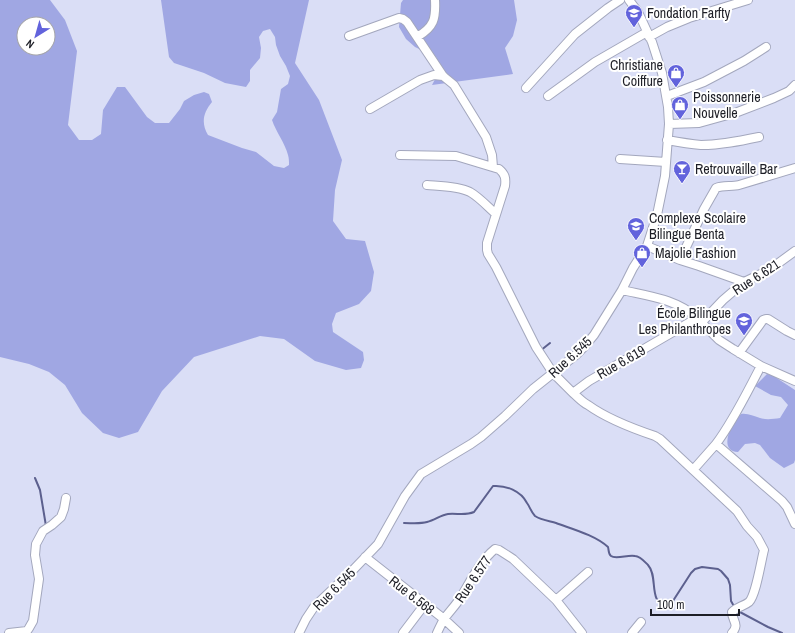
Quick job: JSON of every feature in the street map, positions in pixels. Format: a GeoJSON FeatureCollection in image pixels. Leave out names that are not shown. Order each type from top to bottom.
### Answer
{"type":"FeatureCollection","features":[{"type":"Feature","properties":{"kind":"street"},"geometry":{"type":"LineString","coordinates":[[417,37],[427,31],[433,22],[435,0]]}},
{"type":"Feature","properties":{"kind":"street"},"geometry":{"type":"LineString","coordinates":[[526,88],[575,34],[620,0]]}},
{"type":"Feature","properties":{"kind":"street","name":"Rue 6.545"},"geometry":{"type":"LineString","coordinates":[[299,633],[314,607],[378,544],[405,496],[421,474],[481,437],[532,390],[584,347],[622,290],[633,268],[647,246],[658,215],[665,176],[669,124],[668,107],[662,73],[648,34],[638,12],[629,0]]}},
{"type":"Feature","properties":{"kind":"street"},"geometry":{"type":"LineString","coordinates":[[548,96],[595,62],[648,34],[689,18],[748,0]]}},
{"type":"Feature","properties":{"kind":"street"},"geometry":{"type":"LineString","coordinates":[[349,36],[401,18],[407,22],[443,76],[454,85],[486,137],[492,155],[493,167]]}},
{"type":"Feature","properties":{"kind":"street"},"geometry":{"type":"LineString","coordinates":[[666,96],[704,82],[744,61],[766,47]]}},
{"type":"Feature","properties":{"kind":"street"},"geometry":{"type":"LineString","coordinates":[[370,109],[420,80],[434,75],[443,76]]}},
{"type":"Feature","properties":{"kind":"street"},"geometry":{"type":"LineString","coordinates":[[669,124],[700,123],[735,114],[774,98],[795,85]]}},
{"type":"Feature","properties":{"kind":"street"},"geometry":{"type":"LineString","coordinates":[[667,140],[701,145],[740,141],[759,137]]}},
{"type":"Feature","properties":{"kind":"street"},"geometry":{"type":"LineString","coordinates":[[400,155],[456,156],[499,169],[503,172],[506,180],[505,186],[487,243],[487,250],[536,347],[553,373],[573,393],[593,409],[655,436],[660,440],[737,511],[747,526],[757,537],[764,550],[752,598],[748,603],[734,609],[732,612],[736,624],[732,633]]}},
{"type":"Feature","properties":{"kind":"street"},"geometry":{"type":"LineString","coordinates":[[620,159],[666,162]]}},
{"type":"Feature","properties":{"kind":"street"},"geometry":{"type":"LineString","coordinates":[[680,260],[716,188],[739,185],[795,168]]}},
{"type":"Feature","properties":{"kind":"street"},"geometry":{"type":"LineString","coordinates":[[427,185],[468,191],[496,214]]}},
{"type":"Feature","properties":{"kind":"street"},"geometry":{"type":"LineString","coordinates":[[647,246],[680,260],[744,282]]}},
{"type":"Feature","properties":{"kind":"street","name":"Rue 6.621"},"geometry":{"type":"LineString","coordinates":[[699,320],[744,282],[768,270],[795,251]]}},
{"type":"Feature","properties":{"kind":"street"},"geometry":{"type":"LineString","coordinates":[[622,290],[659,298],[677,305],[691,313],[719,340],[739,353],[761,366],[795,381]]}},
{"type":"Feature","properties":{"kind":"street"},"geometry":{"type":"LineString","coordinates":[[739,353],[763,320],[766,319],[795,335]]}},
{"type":"Feature","properties":{"kind":"street","name":"Rue 6.619"},"geometry":{"type":"LineString","coordinates":[[573,393],[590,381],[699,320]]}},
{"type":"Feature","properties":{"kind":"street"},"geometry":{"type":"LineString","coordinates":[[693,470],[721,438],[761,366]]}},
{"type":"Feature","properties":{"kind":"street"},"geometry":{"type":"LineString","coordinates":[[716,444],[782,501],[795,524]]}},
{"type":"Feature","properties":{"kind":"street"},"geometry":{"type":"LineString","coordinates":[[9,633],[27,631],[33,621],[39,579],[35,554],[36,544],[43,531],[61,516],[66,498]]}},
{"type":"Feature","properties":{"kind":"street","name":"Rue 6.577"},"geometry":{"type":"LineString","coordinates":[[437,633],[444,619],[455,606],[473,576],[490,553],[495,549],[512,559],[556,600]]}},
{"type":"Feature","properties":{"kind":"street","name":"Rue 6.568"},"geometry":{"type":"LineString","coordinates":[[365,557],[444,619],[459,633]]}},
{"type":"Feature","properties":{"kind":"street"},"geometry":{"type":"LineString","coordinates":[[582,633],[556,600],[588,572]]}},
{"type":"Feature","properties":{"kind":"street"},"geometry":{"type":"LineString","coordinates":[[403,633],[424,604]]}},
{"type":"Feature","properties":{"kind":"street"},"geometry":{"type":"LineString","coordinates":[[632,633],[641,622]]}},
{"type":"Feature","properties":{"kind":"shaded area"},"geometry":{"type":"Polygon","coordinates":[[[0,0],[50,0],[65,20],[77,51],[68,125],[79,140],[92,140],[101,134],[103,110],[117,87],[125,87],[147,117],[155,123],[169,123],[180,109],[184,101],[194,95],[204,92],[209,94],[212,102],[204,118],[204,126],[208,135],[256,152],[274,166],[284,168],[289,165],[288,156],[285,146],[272,120],[277,112],[281,89],[288,84],[290,76],[280,56],[275,37],[270,29],[263,31],[259,37],[261,48],[260,58],[250,70],[250,81],[246,87],[225,83],[204,73],[174,63],[169,57],[161,0],[309,0],[295,63],[319,100],[342,160],[335,190],[333,221],[346,239],[365,241],[374,272],[371,291],[359,304],[336,313],[332,324],[333,332],[363,352],[364,360],[361,368],[346,370],[315,361],[284,339],[260,336],[194,357],[162,391],[138,432],[119,438],[103,433],[82,413],[65,385],[49,372],[29,364],[0,357],[0,0]]]}},
{"type":"Feature","properties":{"kind":"shaded area"},"geometry":{"type":"Polygon","coordinates":[[[403,0],[514,0],[517,20],[513,36],[505,48],[513,74],[432,85],[441,68],[436,57],[415,47],[406,39],[399,27],[401,3],[403,0]]]}},
{"type":"Feature","properties":{"kind":"shaded area"},"geometry":{"type":"Polygon","coordinates":[[[767,374],[772,375],[795,390],[795,460],[794,463],[784,468],[770,458],[760,445],[755,443],[745,444],[738,452],[730,449],[727,443],[731,427],[741,414],[748,414],[765,419],[780,418],[788,405],[781,397],[771,395],[755,386],[767,374]]]}},
{"type":"Feature","properties":{"kind":"waterway"},"geometry":{"type":"LineString","coordinates":[[540,351],[550,343]]}},
{"type":"Feature","properties":{"kind":"waterway"},"geometry":{"type":"LineString","coordinates":[[35,478],[40,490],[46,526]]}},
{"type":"Feature","properties":{"kind":"waterway"},"geometry":{"type":"LineString","coordinates":[[404,523],[424,523],[443,515],[474,512],[493,486],[508,488],[521,495],[535,516],[597,539],[608,547],[609,554],[613,557],[637,556],[641,558],[651,570],[655,595],[662,605],[668,607],[691,573],[695,569],[702,567],[718,569],[728,579],[731,601],[735,608]]}},
{"type":"Feature","properties":{"kind":"waterway"},"geometry":{"type":"LineString","coordinates":[[738,611],[782,633]]}},
{"type":"Feature","properties":{"kind":"place","name":"Fondation Farfty"},"geometry":{"type":"Point","coordinates":[634,28]}},
{"type":"Feature","properties":{"kind":"place","name":"Christiane Coiffure"},"geometry":{"type":"Point","coordinates":[676,88]}},
{"type":"Feature","properties":{"kind":"place","name":"Poissonnerie Nouvelle"},"geometry":{"type":"Point","coordinates":[680,120]}},
{"type":"Feature","properties":{"kind":"place","name":"Retrouvaille Bar"},"geometry":{"type":"Point","coordinates":[682,184]}},
{"type":"Feature","properties":{"kind":"place","name":"Complexe Scolaire Bilingue Benta"},"geometry":{"type":"Point","coordinates":[636,241]}},
{"type":"Feature","properties":{"kind":"place","name":"Majolie Fashion"},"geometry":{"type":"Point","coordinates":[642,268]}},
{"type":"Feature","properties":{"kind":"place","name":"École Bilingue Les Philanthropes"},"geometry":{"type":"Point","coordinates":[744,336]}}]}
